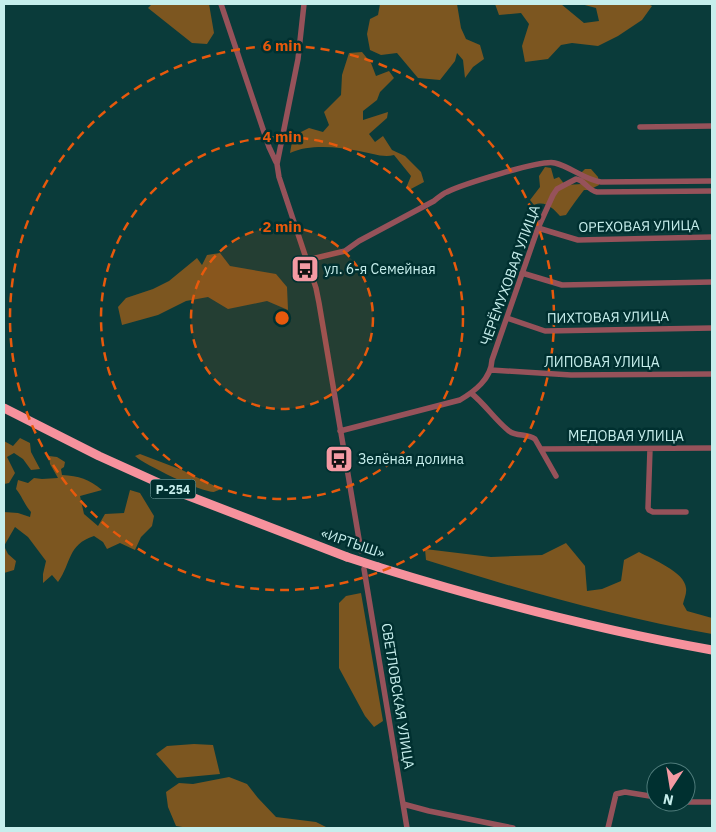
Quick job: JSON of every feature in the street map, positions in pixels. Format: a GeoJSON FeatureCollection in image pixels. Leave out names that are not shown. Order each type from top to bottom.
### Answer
{"type":"FeatureCollection","features":[{"type":"Feature","properties":{"kind":"highway","name":"«ИРТЫШ»"},"geometry":{"type":"LineString","coordinates":[[4,408],[99,456],[181,493],[347,557],[511,606],[712,650]]}},
{"type":"Feature","properties":{"kind":"street"},"geometry":{"type":"LineString","coordinates":[[221,4],[266,138],[277,164],[279,177],[307,260],[319,303],[361,551]]}},
{"type":"Feature","properties":{"kind":"street"},"geometry":{"type":"LineString","coordinates":[[277,164],[298,59],[304,4]]}},
{"type":"Feature","properties":{"kind":"street"},"geometry":{"type":"LineString","coordinates":[[640,127],[712,126]]}},
{"type":"Feature","properties":{"kind":"street"},"geometry":{"type":"LineString","coordinates":[[307,260],[345,251],[365,238],[434,201],[445,192],[507,171],[551,162],[601,182],[712,181]]}},
{"type":"Feature","properties":{"kind":"street","name":"ЧЕРЁМУХОВАЯ УЛИЦА"},"geometry":{"type":"LineString","coordinates":[[491,370],[492,360],[538,228],[557,189],[576,179],[583,182],[592,191],[597,192],[712,191]]}},
{"type":"Feature","properties":{"kind":"street","name":"ОРЕХОВАЯ УЛИЦА"},"geometry":{"type":"LineString","coordinates":[[538,228],[578,240],[712,237]]}},
{"type":"Feature","properties":{"kind":"street"},"geometry":{"type":"LineString","coordinates":[[522,273],[562,285],[712,282]]}},
{"type":"Feature","properties":{"kind":"street","name":"ПИХТОВАЯ УЛИЦА"},"geometry":{"type":"LineString","coordinates":[[507,318],[545,331],[712,328]]}},
{"type":"Feature","properties":{"kind":"street"},"geometry":{"type":"LineString","coordinates":[[340,431],[460,400],[471,393],[491,370]]}},
{"type":"Feature","properties":{"kind":"street","name":"ЛИПОВАЯ УЛИЦА"},"geometry":{"type":"LineString","coordinates":[[491,370],[571,375],[712,374]]}},
{"type":"Feature","properties":{"kind":"street"},"geometry":{"type":"LineString","coordinates":[[471,393],[509,431],[530,436],[535,440],[556,476]]}},
{"type":"Feature","properties":{"kind":"street","name":"МЕДОВАЯ УЛИЦА"},"geometry":{"type":"LineString","coordinates":[[541,448],[712,448]]}},
{"type":"Feature","properties":{"kind":"street"},"geometry":{"type":"LineString","coordinates":[[650,449],[649,510],[653,512],[686,512]]}},
{"type":"Feature","properties":{"kind":"street","name":"СВЕТЛОВСКАЯ УЛИЦА"},"geometry":{"type":"LineString","coordinates":[[364,569],[407,828]]}},
{"type":"Feature","properties":{"kind":"street"},"geometry":{"type":"LineString","coordinates":[[608,828],[616,794],[625,792],[646,795]]}},
{"type":"Feature","properties":{"kind":"street"},"geometry":{"type":"LineString","coordinates":[[696,802],[712,802]]}},
{"type":"Feature","properties":{"kind":"street"},"geometry":{"type":"LineString","coordinates":[[403,804],[429,812],[513,828]]}},
{"type":"Feature","properties":{"kind":"shaded area"},"geometry":{"type":"Polygon","coordinates":[[[152,4],[209,4],[214,33],[207,44],[192,43],[148,8],[152,4]]]}},
{"type":"Feature","properties":{"kind":"shaded area"},"geometry":{"type":"Polygon","coordinates":[[[380,4],[457,4],[461,28],[466,39],[480,45],[484,59],[473,67],[465,78],[463,60],[457,53],[455,61],[440,80],[418,78],[397,53],[381,55],[370,50],[367,34],[370,19],[378,15],[380,4]]]}},
{"type":"Feature","properties":{"kind":"shaded area"},"geometry":{"type":"Polygon","coordinates":[[[495,4],[561,4],[584,23],[599,21],[596,8],[581,4],[648,4],[652,6],[642,20],[618,36],[598,46],[572,43],[561,45],[548,59],[525,62],[522,46],[529,24],[521,13],[499,15],[495,4]]]}},
{"type":"Feature","properties":{"kind":"shaded area"},"geometry":{"type":"Polygon","coordinates":[[[362,52],[371,63],[376,76],[389,71],[394,78],[380,92],[377,100],[363,111],[363,120],[388,112],[387,118],[369,134],[375,142],[383,136],[392,150],[405,156],[421,172],[424,182],[409,190],[406,188],[411,176],[394,155],[381,156],[324,147],[306,148],[290,153],[293,136],[309,128],[323,132],[329,125],[324,112],[341,95],[342,75],[349,53],[362,52]]]}},
{"type":"Feature","properties":{"kind":"shaded area"},"geometry":{"type":"Polygon","coordinates":[[[545,167],[551,168],[554,179],[559,177],[565,185],[582,184],[581,173],[585,169],[591,169],[598,177],[599,185],[589,190],[584,190],[566,215],[560,216],[555,210],[545,204],[534,205],[530,200],[540,187],[539,176],[545,167]]]}},
{"type":"Feature","properties":{"kind":"shaded area"},"geometry":{"type":"Polygon","coordinates":[[[220,253],[230,266],[276,274],[287,287],[288,310],[267,301],[228,309],[208,297],[186,301],[158,315],[122,325],[118,307],[126,298],[153,289],[169,281],[197,258],[202,265],[207,255],[220,253]]]}},
{"type":"Feature","properties":{"kind":"shaded area"},"geometry":{"type":"Polygon","coordinates":[[[20,438],[30,443],[31,452],[40,469],[31,470],[23,459],[14,453],[7,457],[15,473],[9,483],[4,484],[4,441],[13,446],[20,438]]]}},
{"type":"Feature","properties":{"kind":"shaded area"},"geometry":{"type":"Polygon","coordinates":[[[140,454],[182,470],[221,489],[214,492],[207,491],[186,483],[135,456],[140,454]]]}},
{"type":"Feature","properties":{"kind":"shaded area"},"geometry":{"type":"Polygon","coordinates":[[[49,456],[57,457],[65,462],[64,467],[61,469],[62,475],[84,479],[102,490],[80,496],[84,514],[98,526],[105,514],[124,513],[130,490],[140,493],[154,516],[152,526],[141,537],[135,550],[120,543],[107,549],[103,542],[94,536],[79,544],[74,549],[58,582],[52,575],[43,583],[46,561],[28,537],[15,527],[4,546],[4,512],[18,513],[30,517],[31,512],[16,489],[18,480],[28,483],[34,478],[58,478],[50,464],[49,456]]]}},
{"type":"Feature","properties":{"kind":"shaded area"},"geometry":{"type":"Polygon","coordinates":[[[566,543],[585,566],[587,591],[602,589],[621,581],[624,560],[639,552],[674,571],[684,582],[686,588],[683,604],[687,611],[712,618],[712,634],[604,611],[497,582],[426,560],[425,549],[491,557],[542,555],[566,543]]]}},
{"type":"Feature","properties":{"kind":"shaded area"},"geometry":{"type":"Polygon","coordinates":[[[4,546],[8,554],[16,561],[14,570],[4,573],[4,546]]]}},
{"type":"Feature","properties":{"kind":"shaded area"},"geometry":{"type":"Polygon","coordinates":[[[361,593],[383,721],[374,727],[365,716],[339,668],[339,603],[346,596],[361,593]]]}},
{"type":"Feature","properties":{"kind":"shaded area"},"geometry":{"type":"Polygon","coordinates":[[[213,745],[220,774],[177,778],[156,754],[167,746],[213,745]]]}},
{"type":"Feature","properties":{"kind":"shaded area"},"geometry":{"type":"Polygon","coordinates":[[[229,777],[247,784],[276,817],[316,822],[328,828],[189,828],[176,826],[168,807],[166,792],[179,783],[193,784],[229,777]]]}},
{"type":"Feature","properties":{"kind":"place","name":"ул. 6-я Семейная"},"geometry":{"type":"Point","coordinates":[305,269]}},
{"type":"Feature","properties":{"kind":"place","name":"Зелёная долина"},"geometry":{"type":"Point","coordinates":[339,459]}}]}
